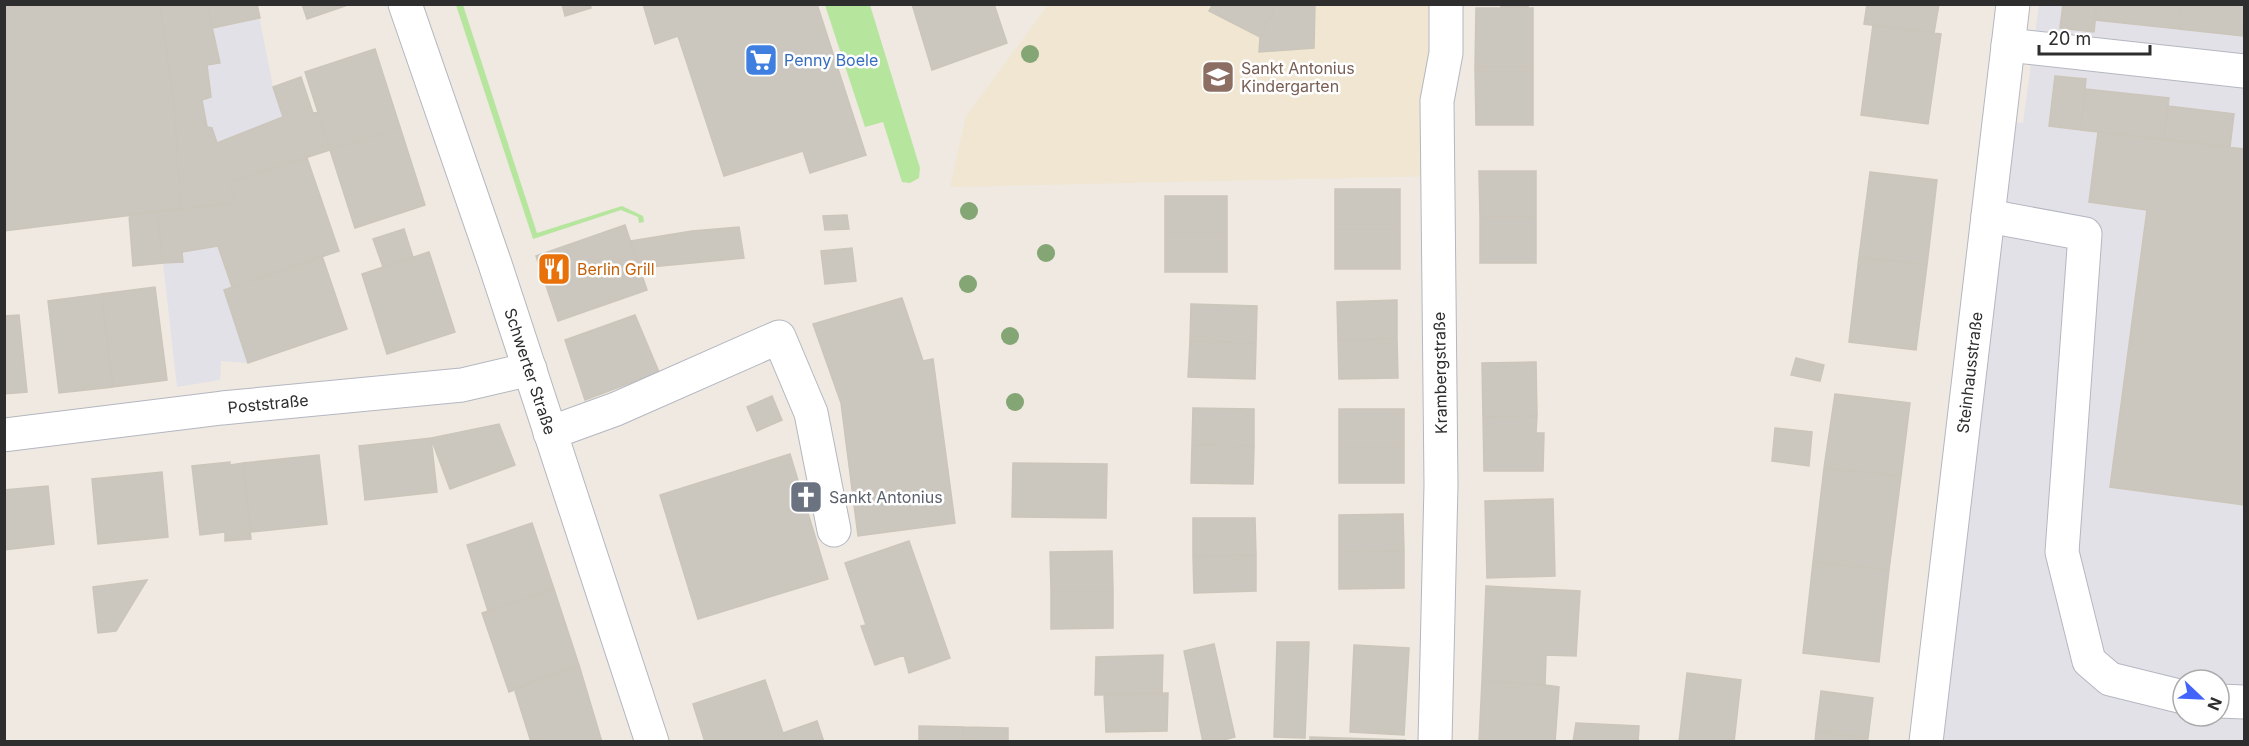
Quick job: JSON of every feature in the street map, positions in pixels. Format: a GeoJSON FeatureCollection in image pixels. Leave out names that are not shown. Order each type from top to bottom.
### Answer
{"type":"FeatureCollection","features":[{"type":"Feature","properties":{"kind":"street","name":"Schwerter Straße"},"geometry":{"type":"LineString","coordinates":[[405,4],[530,369],[652,741]]}},
{"type":"Feature","properties":{"kind":"street","name":"Krambergstraße"},"geometry":{"type":"LineString","coordinates":[[1435,741],[1441,485],[1437,100],[1446,53],[1446,4]]}},
{"type":"Feature","properties":{"kind":"street","name":"Steinhausstraße"},"geometry":{"type":"LineString","coordinates":[[1926,741],[2013,4]]}},
{"type":"Feature","properties":{"kind":"street"},"geometry":{"type":"LineString","coordinates":[[2008,45],[2244,71]]}},
{"type":"Feature","properties":{"kind":"street"},"geometry":{"type":"LineString","coordinates":[[1988,216],[2085,234],[2062,552],[2089,661],[2110,679],[2171,694]]}},
{"type":"Feature","properties":{"kind":"street"},"geometry":{"type":"LineString","coordinates":[[550,433],[616,409],[779,337],[811,413],[834,530]]}},
{"type":"Feature","properties":{"kind":"street","name":"Poststraße"},"geometry":{"type":"LineString","coordinates":[[4,435],[222,408],[462,385],[530,369]]}},
{"type":"Feature","properties":{"kind":"shaded area"},"geometry":{"type":"Polygon","coordinates":[[[4,5],[257,5],[273,87],[301,77],[313,113],[330,150],[307,158],[339,251],[323,256],[347,329],[248,363],[221,361],[220,380],[177,387],[163,263],[133,266],[129,215],[4,5]]]}},
{"type":"Feature","properties":{"kind":"shaded area","name":"Sankt Antonius Kindergarten"},"geometry":{"type":"Polygon","coordinates":[[[1048,5],[1446,5],[1438,176],[950,187],[966,116],[1048,5]]]}},
{"type":"Feature","properties":{"kind":"shaded area"},"geometry":{"type":"Polygon","coordinates":[[[2039,5],[2244,5],[2244,741],[1926,742],[1999,121],[2023,123],[2039,5]]]}},
{"type":"Feature","properties":{"kind":"green space"},"geometry":{"type":"Polygon","coordinates":[[[456,5],[463,5],[537,233],[622,206],[643,216],[644,222],[639,223],[638,217],[621,210],[533,239],[456,5]]]}},
{"type":"Feature","properties":{"kind":"green space"},"geometry":{"type":"Polygon","coordinates":[[[825,5],[870,5],[920,168],[919,178],[910,183],[902,182],[883,122],[865,127],[825,5]]]}},
{"type":"Feature","properties":{"kind":"building"},"geometry":{"type":"Polygon","coordinates":[[[4,4],[160,4],[174,105],[181,209],[4,231],[4,4]]]}},
{"type":"Feature","properties":{"kind":"building"},"geometry":{"type":"Polygon","coordinates":[[[160,4],[207,4],[220,63],[207,65],[211,97],[202,100],[207,127],[212,128],[217,143],[283,117],[273,87],[301,77],[313,113],[318,112],[330,150],[230,182],[236,203],[181,209],[174,105],[160,4]]]}},
{"type":"Feature","properties":{"kind":"building"},"geometry":{"type":"Polygon","coordinates":[[[207,4],[257,4],[260,18],[212,28],[207,4]]]}},
{"type":"Feature","properties":{"kind":"building"},"geometry":{"type":"Polygon","coordinates":[[[302,4],[348,4],[348,5],[307,19],[302,4]]]}},
{"type":"Feature","properties":{"kind":"building"},"geometry":{"type":"Polygon","coordinates":[[[562,4],[590,4],[591,8],[565,16],[562,4]]]}},
{"type":"Feature","properties":{"kind":"building"},"geometry":{"type":"Polygon","coordinates":[[[643,4],[817,4],[866,155],[810,173],[803,151],[724,176],[678,36],[655,44],[643,4]]]}},
{"type":"Feature","properties":{"kind":"building"},"geometry":{"type":"Polygon","coordinates":[[[912,4],[994,4],[1007,43],[932,70],[912,4]]]}},
{"type":"Feature","properties":{"kind":"building"},"geometry":{"type":"Polygon","coordinates":[[[1213,4],[1271,4],[1273,12],[1260,37],[1209,11],[1213,4]]]}},
{"type":"Feature","properties":{"kind":"building"},"geometry":{"type":"Polygon","coordinates":[[[1271,4],[1315,4],[1314,48],[1259,52],[1260,37],[1273,12],[1271,4]]]}},
{"type":"Feature","properties":{"kind":"building"},"geometry":{"type":"Polygon","coordinates":[[[1501,4],[1528,4],[1528,8],[1501,8],[1501,4]]]}},
{"type":"Feature","properties":{"kind":"building"},"geometry":{"type":"Polygon","coordinates":[[[1867,4],[1939,4],[1934,33],[1864,24],[1867,4]]]}},
{"type":"Feature","properties":{"kind":"building"},"geometry":{"type":"Polygon","coordinates":[[[2063,4],[2097,4],[2094,32],[2060,28],[2063,4]]]}},
{"type":"Feature","properties":{"kind":"building"},"geometry":{"type":"Polygon","coordinates":[[[2097,4],[2181,4],[2179,29],[2095,20],[2097,4]]]}},
{"type":"Feature","properties":{"kind":"building"},"geometry":{"type":"Polygon","coordinates":[[[2181,4],[2244,4],[2243,36],[2179,29],[2181,4]]]}},
{"type":"Feature","properties":{"kind":"building"},"geometry":{"type":"Polygon","coordinates":[[[1476,8],[1533,8],[1533,67],[1475,67],[1476,8]]]}},
{"type":"Feature","properties":{"kind":"building"},"geometry":{"type":"Polygon","coordinates":[[[1873,25],[1941,34],[1928,124],[1861,115],[1873,25]]]}},
{"type":"Feature","properties":{"kind":"building"},"geometry":{"type":"Polygon","coordinates":[[[375,49],[400,127],[330,150],[305,72],[375,49]]]}},
{"type":"Feature","properties":{"kind":"building"},"geometry":{"type":"Polygon","coordinates":[[[1475,67],[1533,67],[1533,125],[1476,125],[1475,67]]]}},
{"type":"Feature","properties":{"kind":"building"},"geometry":{"type":"Polygon","coordinates":[[[2055,76],[2086,79],[2081,130],[2049,126],[2055,76]]]}},
{"type":"Feature","properties":{"kind":"building"},"geometry":{"type":"Polygon","coordinates":[[[2085,89],[2169,98],[2164,139],[2081,130],[2085,89]]]}},
{"type":"Feature","properties":{"kind":"building"},"geometry":{"type":"Polygon","coordinates":[[[2168,106],[2234,114],[2230,147],[2164,139],[2168,106]]]}},
{"type":"Feature","properties":{"kind":"building"},"geometry":{"type":"Polygon","coordinates":[[[400,127],[425,205],[355,228],[330,150],[400,127]]]}},
{"type":"Feature","properties":{"kind":"building"},"geometry":{"type":"Polygon","coordinates":[[[2098,132],[2244,149],[2244,505],[2110,487],[2147,210],[2089,202],[2098,132]]]}},
{"type":"Feature","properties":{"kind":"building"},"geometry":{"type":"Polygon","coordinates":[[[307,158],[339,251],[232,287],[218,246],[182,252],[183,262],[163,263],[157,211],[236,203],[230,182],[307,158]]]}},
{"type":"Feature","properties":{"kind":"building"},"geometry":{"type":"Polygon","coordinates":[[[1479,171],[1536,171],[1536,217],[1480,217],[1479,171]]]}},
{"type":"Feature","properties":{"kind":"building"},"geometry":{"type":"Polygon","coordinates":[[[1870,172],[1937,180],[1927,265],[1859,257],[1870,172]]]}},
{"type":"Feature","properties":{"kind":"building"},"geometry":{"type":"Polygon","coordinates":[[[1335,189],[1400,189],[1400,229],[1335,229],[1335,189]]]}},
{"type":"Feature","properties":{"kind":"building"},"geometry":{"type":"Polygon","coordinates":[[[1165,196],[1227,196],[1227,234],[1165,234],[1165,196]]]}},
{"type":"Feature","properties":{"kind":"building"},"geometry":{"type":"Polygon","coordinates":[[[157,211],[163,263],[133,266],[129,215],[157,211]]]}},
{"type":"Feature","properties":{"kind":"building"},"geometry":{"type":"Polygon","coordinates":[[[847,215],[849,229],[825,230],[823,216],[847,215]]]}},
{"type":"Feature","properties":{"kind":"building"},"geometry":{"type":"Polygon","coordinates":[[[1480,217],[1536,217],[1536,263],[1480,263],[1480,217]]]}},
{"type":"Feature","properties":{"kind":"building"},"geometry":{"type":"Polygon","coordinates":[[[625,225],[647,290],[558,321],[536,256],[625,225]]]}},
{"type":"Feature","properties":{"kind":"building"},"geometry":{"type":"Polygon","coordinates":[[[739,227],[744,258],[640,268],[630,241],[692,231],[739,227]]]}},
{"type":"Feature","properties":{"kind":"building"},"geometry":{"type":"Polygon","coordinates":[[[404,229],[413,257],[383,267],[373,239],[404,229]]]}},
{"type":"Feature","properties":{"kind":"building"},"geometry":{"type":"Polygon","coordinates":[[[1335,229],[1400,229],[1400,269],[1335,269],[1335,229]]]}},
{"type":"Feature","properties":{"kind":"building"},"geometry":{"type":"Polygon","coordinates":[[[1165,234],[1227,234],[1227,272],[1165,272],[1165,234]]]}},
{"type":"Feature","properties":{"kind":"building"},"geometry":{"type":"Polygon","coordinates":[[[852,248],[856,281],[825,284],[821,251],[852,248]]]}},
{"type":"Feature","properties":{"kind":"building"},"geometry":{"type":"Polygon","coordinates":[[[429,252],[455,332],[387,354],[362,274],[429,252]]]}},
{"type":"Feature","properties":{"kind":"building"},"geometry":{"type":"Polygon","coordinates":[[[322,256],[347,329],[248,363],[224,290],[322,256]]]}},
{"type":"Feature","properties":{"kind":"building"},"geometry":{"type":"Polygon","coordinates":[[[1859,257],[1927,265],[1916,350],[1849,342],[1859,257]]]}},
{"type":"Feature","properties":{"kind":"building"},"geometry":{"type":"Polygon","coordinates":[[[155,287],[167,380],[113,387],[101,294],[155,287]]]}},
{"type":"Feature","properties":{"kind":"building"},"geometry":{"type":"Polygon","coordinates":[[[101,294],[113,387],[59,393],[48,301],[101,294]]]}},
{"type":"Feature","properties":{"kind":"building"},"geometry":{"type":"Polygon","coordinates":[[[902,298],[923,361],[933,359],[955,523],[858,536],[841,403],[813,324],[902,298]]]}},
{"type":"Feature","properties":{"kind":"building"},"geometry":{"type":"Polygon","coordinates":[[[1397,300],[1397,339],[1338,340],[1337,302],[1397,300]]]}},
{"type":"Feature","properties":{"kind":"building"},"geometry":{"type":"Polygon","coordinates":[[[1191,304],[1257,306],[1256,343],[1190,341],[1191,304]]]}},
{"type":"Feature","properties":{"kind":"building"},"geometry":{"type":"Polygon","coordinates":[[[19,315],[27,392],[4,394],[4,316],[19,315]]]}},
{"type":"Feature","properties":{"kind":"building"},"geometry":{"type":"Polygon","coordinates":[[[635,315],[659,372],[585,400],[565,340],[635,315]]]}},
{"type":"Feature","properties":{"kind":"building"},"geometry":{"type":"Polygon","coordinates":[[[1397,339],[1398,378],[1339,379],[1338,340],[1397,339]]]}},
{"type":"Feature","properties":{"kind":"building"},"geometry":{"type":"Polygon","coordinates":[[[1190,341],[1256,343],[1255,379],[1188,377],[1190,341]]]}},
{"type":"Feature","properties":{"kind":"building"},"geometry":{"type":"Polygon","coordinates":[[[1796,358],[1824,365],[1820,381],[1791,375],[1796,358]]]}},
{"type":"Feature","properties":{"kind":"building"},"geometry":{"type":"Polygon","coordinates":[[[1536,362],[1537,416],[1483,417],[1482,363],[1536,362]]]}},
{"type":"Feature","properties":{"kind":"building"},"geometry":{"type":"Polygon","coordinates":[[[1835,394],[1910,403],[1901,476],[1824,468],[1835,394]]]}},
{"type":"Feature","properties":{"kind":"building"},"geometry":{"type":"Polygon","coordinates":[[[772,396],[782,420],[757,431],[747,407],[772,396]]]}},
{"type":"Feature","properties":{"kind":"building"},"geometry":{"type":"Polygon","coordinates":[[[1193,408],[1254,409],[1254,446],[1192,445],[1193,408]]]}},
{"type":"Feature","properties":{"kind":"building"},"geometry":{"type":"Polygon","coordinates":[[[1339,409],[1404,409],[1404,446],[1339,446],[1339,409]]]}},
{"type":"Feature","properties":{"kind":"building"},"geometry":{"type":"Polygon","coordinates":[[[1537,416],[1536,433],[1544,433],[1543,471],[1484,471],[1483,417],[1537,416]]]}},
{"type":"Feature","properties":{"kind":"building"},"geometry":{"type":"Polygon","coordinates":[[[499,424],[515,465],[450,489],[431,438],[499,424]]]}},
{"type":"Feature","properties":{"kind":"building"},"geometry":{"type":"Polygon","coordinates":[[[1775,428],[1812,432],[1809,466],[1772,461],[1775,428]]]}},
{"type":"Feature","properties":{"kind":"building"},"geometry":{"type":"Polygon","coordinates":[[[431,438],[437,492],[365,500],[359,446],[431,438]]]}},
{"type":"Feature","properties":{"kind":"building"},"geometry":{"type":"Polygon","coordinates":[[[1192,445],[1254,446],[1253,484],[1191,483],[1192,445]]]}},
{"type":"Feature","properties":{"kind":"building"},"geometry":{"type":"Polygon","coordinates":[[[1339,446],[1404,446],[1404,483],[1339,483],[1339,446]]]}},
{"type":"Feature","properties":{"kind":"building"},"geometry":{"type":"Polygon","coordinates":[[[790,454],[828,579],[698,619],[660,495],[790,454]]]}},
{"type":"Feature","properties":{"kind":"building"},"geometry":{"type":"Polygon","coordinates":[[[319,455],[327,524],[251,532],[243,463],[319,455]]]}},
{"type":"Feature","properties":{"kind":"building"},"geometry":{"type":"Polygon","coordinates":[[[230,462],[230,465],[243,463],[251,539],[225,541],[225,532],[200,535],[192,466],[230,462]]]}},
{"type":"Feature","properties":{"kind":"building"},"geometry":{"type":"Polygon","coordinates":[[[1013,463],[1107,464],[1106,518],[1012,517],[1013,463]]]}},
{"type":"Feature","properties":{"kind":"building"},"geometry":{"type":"Polygon","coordinates":[[[1824,468],[1901,476],[1889,570],[1813,562],[1824,468]]]}},
{"type":"Feature","properties":{"kind":"building"},"geometry":{"type":"Polygon","coordinates":[[[162,472],[168,537],[98,544],[92,479],[162,472]]]}},
{"type":"Feature","properties":{"kind":"building"},"geometry":{"type":"Polygon","coordinates":[[[48,486],[54,544],[4,550],[4,490],[48,486]]]}},
{"type":"Feature","properties":{"kind":"building"},"geometry":{"type":"Polygon","coordinates":[[[1553,499],[1555,576],[1487,578],[1485,501],[1553,499]]]}},
{"type":"Feature","properties":{"kind":"building"},"geometry":{"type":"Polygon","coordinates":[[[1403,514],[1404,551],[1339,552],[1339,515],[1403,514]]]}},
{"type":"Feature","properties":{"kind":"building"},"geometry":{"type":"Polygon","coordinates":[[[1193,518],[1255,518],[1256,555],[1193,556],[1193,518]]]}},
{"type":"Feature","properties":{"kind":"building"},"geometry":{"type":"Polygon","coordinates":[[[532,523],[554,589],[488,611],[467,545],[532,523]]]}},
{"type":"Feature","properties":{"kind":"building"},"geometry":{"type":"Polygon","coordinates":[[[909,541],[950,658],[909,673],[904,655],[875,665],[861,626],[866,625],[845,563],[909,541]]]}},
{"type":"Feature","properties":{"kind":"building"},"geometry":{"type":"Polygon","coordinates":[[[1112,551],[1113,590],[1051,590],[1050,552],[1112,551]]]}},
{"type":"Feature","properties":{"kind":"building"},"geometry":{"type":"Polygon","coordinates":[[[1404,551],[1404,588],[1339,589],[1339,552],[1404,551]]]}},
{"type":"Feature","properties":{"kind":"building"},"geometry":{"type":"Polygon","coordinates":[[[1256,555],[1256,591],[1194,593],[1193,556],[1256,555]]]}},
{"type":"Feature","properties":{"kind":"building"},"geometry":{"type":"Polygon","coordinates":[[[1813,562],[1889,570],[1879,662],[1803,653],[1813,562]]]}},
{"type":"Feature","properties":{"kind":"building"},"geometry":{"type":"Polygon","coordinates":[[[147,580],[116,631],[98,633],[93,587],[147,580]]]}},
{"type":"Feature","properties":{"kind":"building"},"geometry":{"type":"Polygon","coordinates":[[[1486,586],[1580,591],[1576,656],[1546,655],[1545,685],[1482,681],[1486,586]]]}},
{"type":"Feature","properties":{"kind":"building"},"geometry":{"type":"Polygon","coordinates":[[[554,589],[579,665],[509,692],[482,613],[554,589]]]}},
{"type":"Feature","properties":{"kind":"building"},"geometry":{"type":"Polygon","coordinates":[[[1051,590],[1113,590],[1113,628],[1051,629],[1051,590]]]}},
{"type":"Feature","properties":{"kind":"building"},"geometry":{"type":"Polygon","coordinates":[[[1277,642],[1309,642],[1305,738],[1274,737],[1277,642]]]}},
{"type":"Feature","properties":{"kind":"building"},"geometry":{"type":"Polygon","coordinates":[[[1214,644],[1235,737],[1216,742],[1203,742],[1184,651],[1214,644]]]}},
{"type":"Feature","properties":{"kind":"building"},"geometry":{"type":"Polygon","coordinates":[[[1354,645],[1409,648],[1404,735],[1350,732],[1354,645]]]}},
{"type":"Feature","properties":{"kind":"building"},"geometry":{"type":"Polygon","coordinates":[[[1163,655],[1162,694],[1095,695],[1096,657],[1163,655]]]}},
{"type":"Feature","properties":{"kind":"building"},"geometry":{"type":"Polygon","coordinates":[[[579,665],[602,742],[531,742],[514,688],[579,665]]]}},
{"type":"Feature","properties":{"kind":"building"},"geometry":{"type":"Polygon","coordinates":[[[1687,673],[1741,680],[1734,742],[1679,742],[1687,673]]]}},
{"type":"Feature","properties":{"kind":"building"},"geometry":{"type":"Polygon","coordinates":[[[765,680],[786,742],[705,742],[693,704],[765,680]]]}},
{"type":"Feature","properties":{"kind":"building"},"geometry":{"type":"Polygon","coordinates":[[[1482,681],[1559,687],[1555,742],[1479,742],[1482,681]]]}},
{"type":"Feature","properties":{"kind":"building"},"geometry":{"type":"Polygon","coordinates":[[[1821,691],[1873,698],[1868,738],[1816,731],[1821,691]]]}},
{"type":"Feature","properties":{"kind":"building"},"geometry":{"type":"Polygon","coordinates":[[[1168,693],[1167,731],[1106,732],[1104,694],[1168,693]]]}},
{"type":"Feature","properties":{"kind":"building"},"geometry":{"type":"Polygon","coordinates":[[[817,721],[824,742],[786,742],[783,733],[817,721]]]}},
{"type":"Feature","properties":{"kind":"building"},"geometry":{"type":"Polygon","coordinates":[[[1576,723],[1639,726],[1638,742],[1573,742],[1576,723]]]}},
{"type":"Feature","properties":{"kind":"building"},"geometry":{"type":"Polygon","coordinates":[[[919,726],[963,727],[963,742],[919,742],[919,726]]]}},
{"type":"Feature","properties":{"kind":"building"},"geometry":{"type":"Polygon","coordinates":[[[963,727],[1008,728],[1008,742],[963,742],[963,727]]]}},
{"type":"Feature","properties":{"kind":"building"},"geometry":{"type":"Polygon","coordinates":[[[1816,731],[1868,738],[1867,742],[1815,742],[1816,731]]]}},
{"type":"Feature","properties":{"kind":"building"},"geometry":{"type":"Polygon","coordinates":[[[1310,737],[1406,740],[1310,742],[1310,737]]]}},
{"type":"Feature","properties":{"kind":"place","name":"Penny Boele"},"geometry":{"type":"Point","coordinates":[761,60]}},
{"type":"Feature","properties":{"kind":"place","name":"Sankt Antonius Kindergarten"},"geometry":{"type":"Point","coordinates":[1218,77]}},
{"type":"Feature","properties":{"kind":"place","name":"Berlin Grill"},"geometry":{"type":"Point","coordinates":[554,269]}},
{"type":"Feature","properties":{"kind":"place","name":"Sankt Antonius"},"geometry":{"type":"Point","coordinates":[806,497]}}]}
